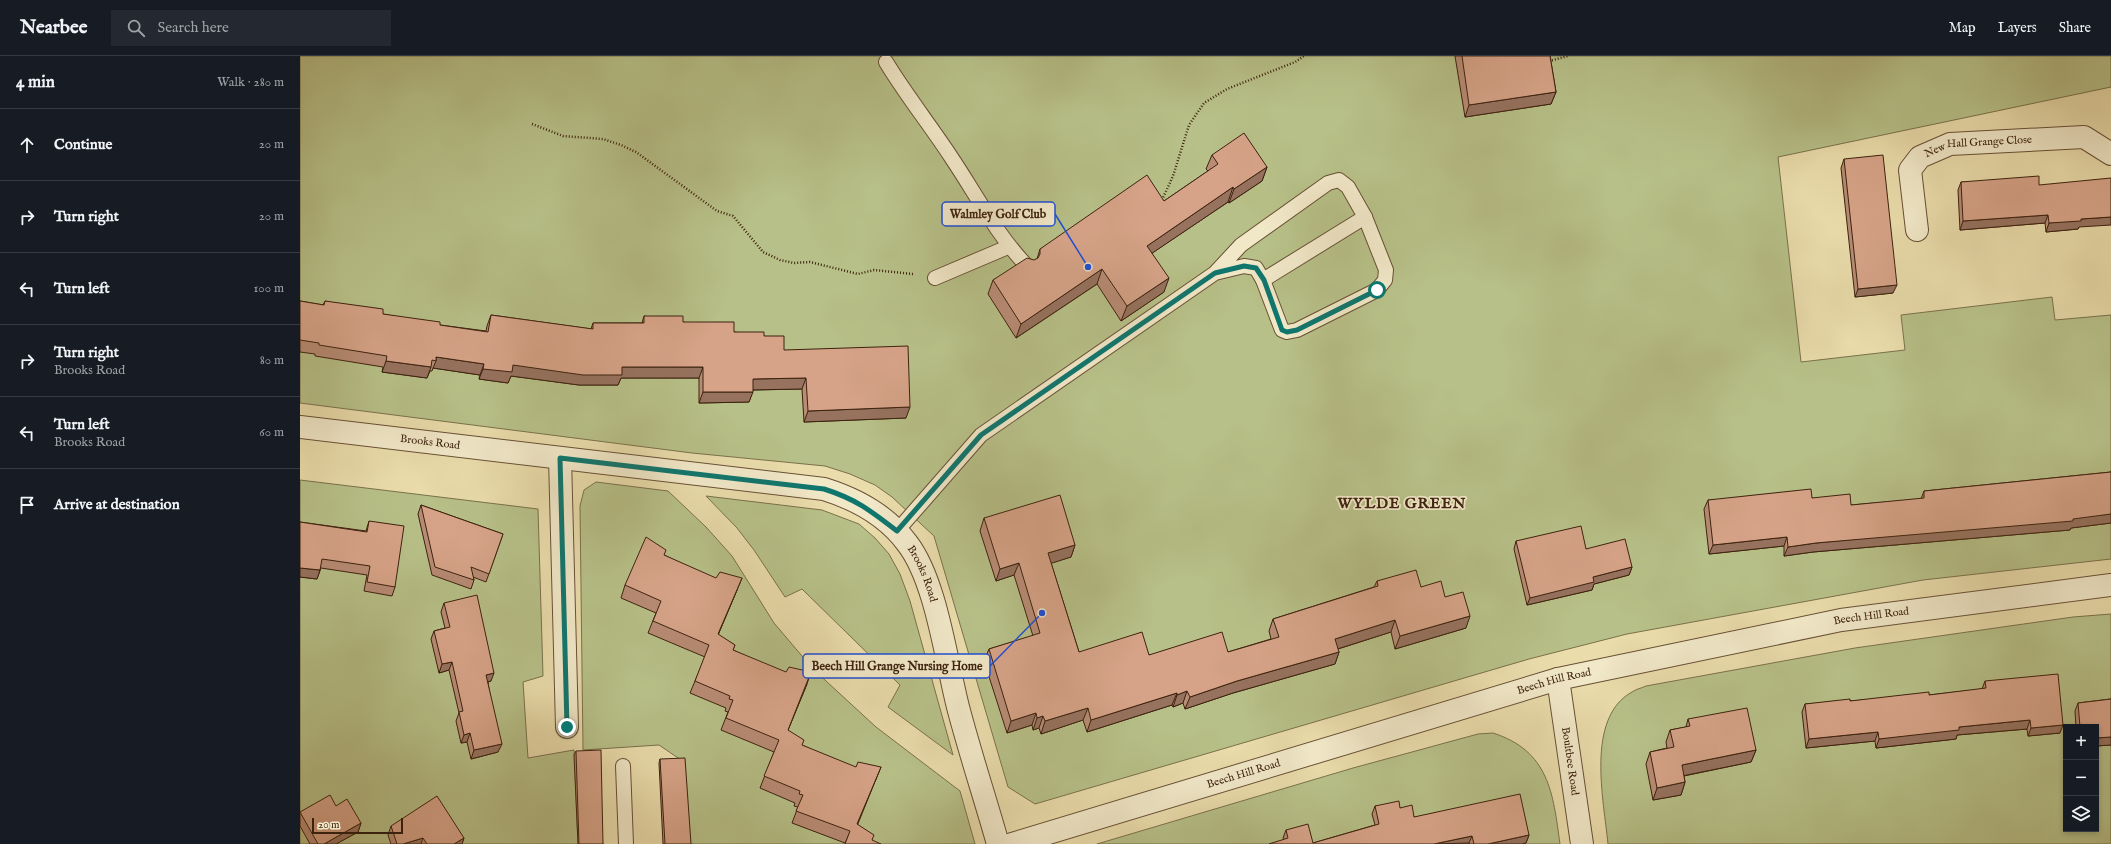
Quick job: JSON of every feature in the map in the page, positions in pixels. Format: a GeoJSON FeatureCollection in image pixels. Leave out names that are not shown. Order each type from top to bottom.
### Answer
{"type":"FeatureCollection","features":[{"type":"Feature","properties":{"kind":"street","name":"New Hall Grange Close"},"geometry":{"type":"LineString","coordinates":[[1917,230],[1910,170],[1920,156],[1950,144],[2084,137],[2111,154]]}},
{"type":"Feature","properties":{"kind":"street","name":"Brooks Road"},"geometry":{"type":"LineString","coordinates":[[300,427],[824,489],[846,496],[865,506],[897,531],[908,544],[928,581],[959,708],[998,844]]}},
{"type":"Feature","properties":{"kind":"street"},"geometry":{"type":"LineString","coordinates":[[560,458],[567,727]]}},
{"type":"Feature","properties":{"kind":"street","name":"Beech Hill Road"},"geometry":{"type":"LineString","coordinates":[[1012,844],[1558,679],[1841,620],[2111,585]]}},
{"type":"Feature","properties":{"kind":"street","name":"Boultbee Road"},"geometry":{"type":"LineString","coordinates":[[1558,679],[1582,844]]}},
{"type":"Feature","properties":{"kind":"lane"},"geometry":{"type":"LineString","coordinates":[[886,62],[900,86],[951,156],[1008,247],[1027,266]]}},
{"type":"Feature","properties":{"kind":"lane"},"geometry":{"type":"LineString","coordinates":[[897,531],[981,435],[1215,273],[1241,245],[1328,183],[1339,180],[1348,187],[1365,217],[1386,270],[1385,280],[1377,290],[1297,330],[1287,332],[1282,330],[1264,280],[1256,268],[1244,266],[1215,273]]}},
{"type":"Feature","properties":{"kind":"lane"},"geometry":{"type":"LineString","coordinates":[[1264,280],[1365,217]]}},
{"type":"Feature","properties":{"kind":"lane"},"geometry":{"type":"LineString","coordinates":[[935,278],[1008,247]]}},
{"type":"Feature","properties":{"kind":"lane"},"geometry":{"type":"LineString","coordinates":[[623,766],[626,844]]}},
{"type":"Feature","properties":{"kind":"path"},"geometry":{"type":"LineString","coordinates":[[1162,201],[1173,176],[1189,125],[1204,103],[1227,89],[1295,62],[1304,56]]}},
{"type":"Feature","properties":{"kind":"path"},"geometry":{"type":"LineString","coordinates":[[1545,62],[1568,56]]}},
{"type":"Feature","properties":{"kind":"path"},"geometry":{"type":"LineString","coordinates":[[532,124],[562,136],[603,140],[622,145],[636,152],[717,211],[733,216],[763,252],[780,260],[794,263],[810,262],[858,274],[874,270],[920,274],[935,278]]}},
{"type":"Feature","properties":{"kind":"green space"},"geometry":{"type":"Polygon","coordinates":[[[300,56],[2111,56],[2111,87],[1778,157],[1801,362],[1905,350],[1901,315],[2052,297],[2055,320],[2111,315],[2111,559],[1923,580],[1627,634],[1529,659],[1035,804],[1008,787],[934,536],[892,497],[875,485],[850,474],[825,466],[692,453],[300,403],[300,56]]]}},
{"type":"Feature","properties":{"kind":"green space"},"geometry":{"type":"Polygon","coordinates":[[[300,480],[538,509],[543,676],[523,682],[528,758],[574,750],[578,844],[300,844],[300,480]]]}},
{"type":"Feature","properties":{"kind":"green space"},"geometry":{"type":"Polygon","coordinates":[[[596,482],[668,491],[706,527],[732,556],[774,623],[813,669],[876,727],[960,791],[975,844],[689,844],[684,762],[659,745],[583,750],[580,506],[584,490],[596,482]]]}},
{"type":"Feature","properties":{"kind":"green space"},"geometry":{"type":"Polygon","coordinates":[[[706,496],[822,510],[859,524],[875,538],[889,554],[900,574],[910,601],[953,755],[888,707],[900,685],[802,589],[785,597],[754,550],[737,528],[706,496]]]}},
{"type":"Feature","properties":{"kind":"green space"},"geometry":{"type":"Polygon","coordinates":[[[2111,614],[2111,844],[1608,844],[1601,784],[1603,740],[1608,721],[1617,704],[1632,692],[1646,686],[1855,648],[2073,617],[2111,614]]]}},
{"type":"Feature","properties":{"kind":"green space"},"geometry":{"type":"Polygon","coordinates":[[[1493,733],[1512,741],[1526,751],[1537,763],[1545,776],[1554,808],[1560,844],[1097,844],[1353,768],[1478,734],[1493,733]]]}},
{"type":"Feature","properties":{"kind":"building"},"geometry":{"type":"Polygon","coordinates":[[[1462,56],[1550,56],[1556,92],[1469,105],[1462,56]]]}},
{"type":"Feature","properties":{"kind":"building"},"geometry":{"type":"Polygon","coordinates":[[[1244,133],[1267,167],[1234,189],[1233,187],[1147,246],[1169,278],[1127,306],[1102,269],[1021,324],[993,280],[1027,258],[1034,260],[1038,258],[1040,249],[1147,175],[1164,201],[1218,164],[1212,155],[1244,133]]]}},
{"type":"Feature","properties":{"kind":"building"},"geometry":{"type":"Polygon","coordinates":[[[1883,155],[1897,285],[1858,289],[1844,159],[1883,155]]]}},
{"type":"Feature","properties":{"kind":"building"},"geometry":{"type":"Polygon","coordinates":[[[2039,176],[2039,185],[2111,178],[2111,217],[2049,223],[2048,215],[1963,221],[1961,182],[2039,176]]]}},
{"type":"Feature","properties":{"kind":"building"},"geometry":{"type":"Polygon","coordinates":[[[300,301],[324,305],[325,301],[383,309],[383,314],[440,322],[440,325],[488,332],[491,315],[593,329],[593,323],[644,323],[644,316],[683,316],[683,322],[734,322],[734,332],[764,332],[764,336],[784,336],[784,350],[908,346],[910,407],[808,411],[806,378],[753,379],[753,392],[703,392],[703,367],[622,367],[622,375],[583,375],[513,365],[512,372],[483,369],[484,364],[436,357],[436,361],[432,360],[431,367],[386,361],[387,356],[319,345],[319,343],[300,340],[300,301]]]}},
{"type":"Feature","properties":{"kind":"building"},"geometry":{"type":"Polygon","coordinates":[[[2111,472],[2111,514],[2073,519],[2073,521],[1816,543],[1788,547],[1787,537],[1713,545],[1708,500],[1811,489],[1812,498],[1850,494],[1851,505],[1924,498],[1924,491],[2111,472]]]}},
{"type":"Feature","properties":{"kind":"building"},"geometry":{"type":"Polygon","coordinates":[[[1060,495],[1075,545],[1048,553],[1079,652],[1142,632],[1149,655],[1222,632],[1228,652],[1279,637],[1273,619],[1378,586],[1377,581],[1416,570],[1421,587],[1441,581],[1445,597],[1463,592],[1470,616],[1400,636],[1395,620],[1335,639],[1339,652],[1237,681],[1190,697],[1187,691],[1177,695],[1177,693],[1091,720],[1088,708],[1045,721],[1043,716],[1037,718],[1036,713],[1011,721],[989,649],[1040,633],[1019,563],[1000,569],[984,518],[1060,495]]]}},
{"type":"Feature","properties":{"kind":"building"},"geometry":{"type":"Polygon","coordinates":[[[421,505],[503,534],[489,574],[471,567],[474,580],[435,567],[421,505]]]}},
{"type":"Feature","properties":{"kind":"building"},"geometry":{"type":"Polygon","coordinates":[[[369,521],[404,526],[395,587],[367,582],[370,566],[322,559],[320,570],[300,568],[300,522],[367,532],[369,521]]]}},
{"type":"Feature","properties":{"kind":"building"},"geometry":{"type":"Polygon","coordinates":[[[1581,526],[1586,549],[1625,539],[1632,567],[1593,577],[1594,582],[1530,598],[1516,541],[1581,526]]]}},
{"type":"Feature","properties":{"kind":"building"},"geometry":{"type":"Polygon","coordinates":[[[646,537],[666,550],[664,555],[716,578],[720,572],[742,578],[718,634],[735,645],[733,650],[786,672],[789,667],[811,672],[788,730],[804,740],[802,745],[856,767],[858,762],[881,767],[857,824],[874,835],[872,840],[881,844],[845,844],[850,831],[796,811],[803,795],[799,794],[800,791],[764,776],[779,740],[726,718],[733,700],[729,699],[730,696],[695,681],[709,645],[653,621],[661,601],[625,585],[646,537]]]}},
{"type":"Feature","properties":{"kind":"building"},"geometry":{"type":"Polygon","coordinates":[[[477,595],[494,673],[486,675],[502,744],[474,750],[470,733],[464,735],[459,712],[463,711],[452,662],[442,664],[434,631],[450,627],[444,603],[477,595]]]}},
{"type":"Feature","properties":{"kind":"building"},"geometry":{"type":"Polygon","coordinates":[[[2058,674],[2063,725],[2031,728],[2030,720],[1959,727],[1959,730],[1879,739],[1878,732],[1809,739],[1805,704],[1850,699],[1850,701],[1929,692],[1929,695],[1986,688],[1985,681],[2058,674]]]}},
{"type":"Feature","properties":{"kind":"building"},"geometry":{"type":"Polygon","coordinates":[[[2111,699],[2111,737],[2099,738],[2099,724],[2080,724],[2078,703],[2111,699]]]}},
{"type":"Feature","properties":{"kind":"building"},"geometry":{"type":"Polygon","coordinates":[[[1747,708],[1756,750],[1682,765],[1685,782],[1657,788],[1650,752],[1674,747],[1670,730],[1690,726],[1688,719],[1747,708]]]}},
{"type":"Feature","properties":{"kind":"building"},"geometry":{"type":"Polygon","coordinates":[[[601,750],[603,844],[579,844],[576,751],[601,750]]]}},
{"type":"Feature","properties":{"kind":"building"},"geometry":{"type":"Polygon","coordinates":[[[685,758],[691,844],[665,844],[660,759],[685,758]]]}},
{"type":"Feature","properties":{"kind":"building"},"geometry":{"type":"Polygon","coordinates":[[[1520,794],[1529,835],[1488,844],[1474,844],[1472,836],[1434,844],[1269,844],[1288,838],[1286,830],[1308,824],[1313,843],[1379,824],[1375,806],[1399,801],[1400,808],[1412,805],[1414,817],[1520,794]]]}},
{"type":"Feature","properties":{"kind":"building"},"geometry":{"type":"Polygon","coordinates":[[[330,795],[336,806],[347,799],[361,823],[324,844],[318,844],[300,812],[330,795]]]}},
{"type":"Feature","properties":{"kind":"building"},"geometry":{"type":"Polygon","coordinates":[[[437,796],[464,838],[454,844],[427,844],[423,838],[403,844],[397,844],[391,826],[437,796]]]}},
{"type":"Feature","properties":{"kind":"place","name":"Walmley Golf Club"},"geometry":{"type":"Point","coordinates":[1088,267]}},
{"type":"Feature","properties":{"kind":"place","name":"Beech Hill Grange Nursing Home"},"geometry":{"type":"Point","coordinates":[1042,613]}},
{"type":"Feature","properties":{"kind":"district","name":"WYLDE GREEN"},"geometry":{"type":"Point","coordinates":[1402,503]}},
{"type":"Feature","properties":{"kind":"route"},"geometry":{"type":"LineString","coordinates":[[567,727],[560,458],[824,489],[846,496],[865,506],[897,531],[981,435],[1215,273],[1244,266],[1256,268],[1264,280],[1282,330],[1287,332],[1297,330],[1377,290]]}}]}
